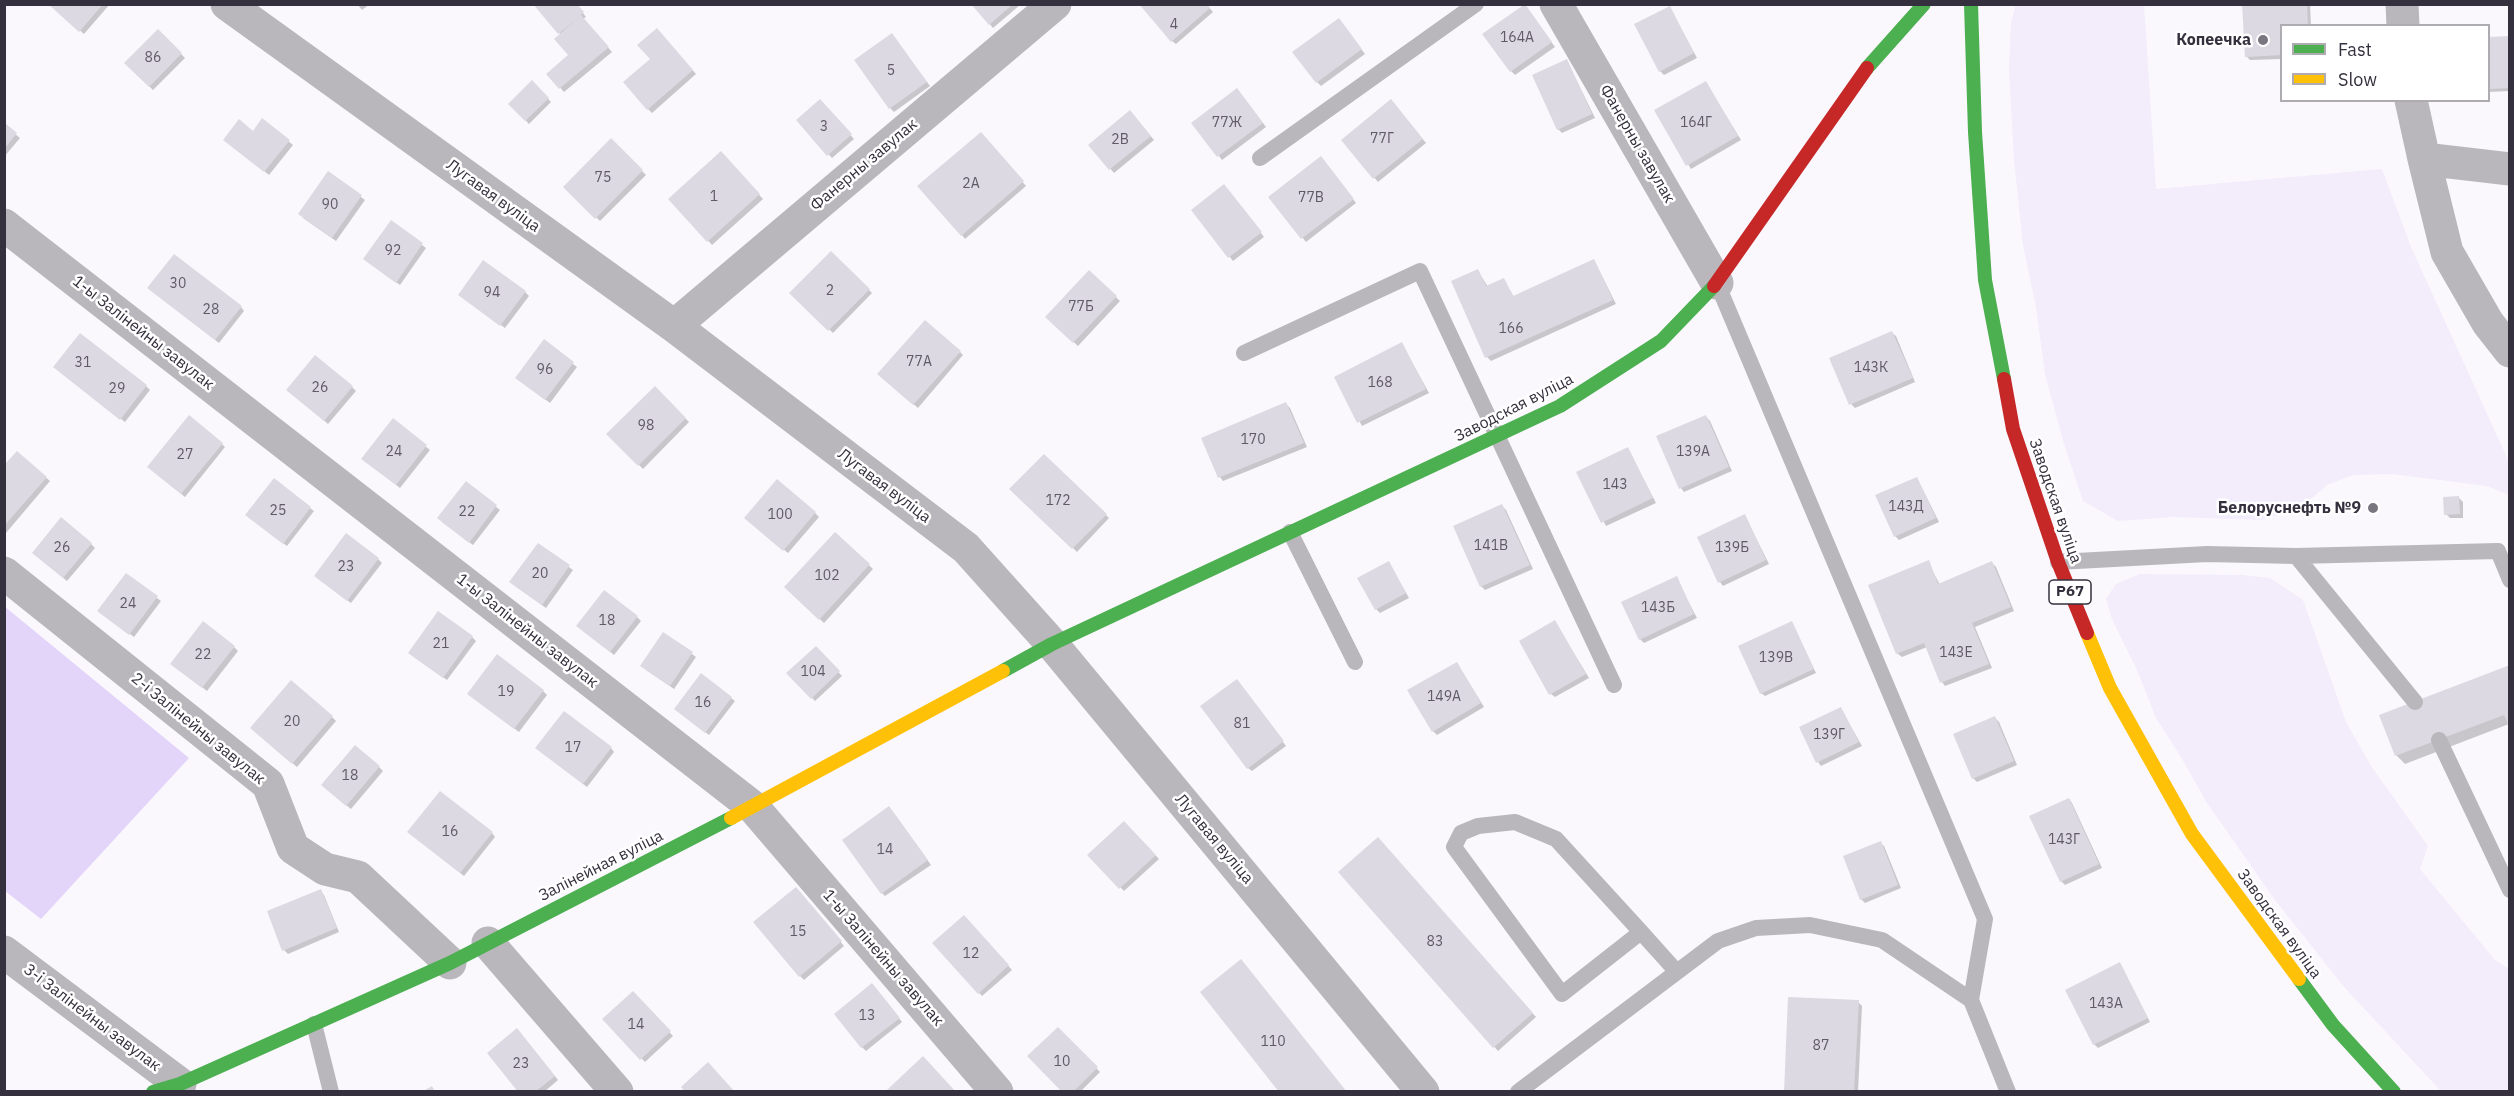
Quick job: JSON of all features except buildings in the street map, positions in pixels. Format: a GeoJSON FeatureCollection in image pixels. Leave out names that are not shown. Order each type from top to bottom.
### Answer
{"type":"FeatureCollection","features":[{"type":"Feature","properties":{"kind":"street","name":"Лугавая вуліца"},"geometry":{"type":"LineString","coordinates":[[227,4],[674,326],[966,548],[1052,644],[1423,1092]]}},
{"type":"Feature","properties":{"kind":"street","name":"Фанерны завулак"},"geometry":{"type":"LineString","coordinates":[[674,326],[1055,4]]}},
{"type":"Feature","properties":{"kind":"street","name":"Фанерны завулак"},"geometry":{"type":"LineString","coordinates":[[1556,4],[1718,283]]}},
{"type":"Feature","properties":{"kind":"street","name":"Заводская вуліца"},"geometry":{"type":"LineString","coordinates":[[1052,644],[1560,406],[1662,341],[1718,283],[1863,73],[1924,4]]}},
{"type":"Feature","properties":{"kind":"street","name":"Заводская вуліца"},"geometry":{"type":"LineString","coordinates":[[1971,4],[1975,132],[1985,280],[2013,429],[2058,562],[2110,688],[2192,834],[2332,1025],[2394,1092]]}},
{"type":"Feature","properties":{"kind":"street"},"geometry":{"type":"LineString","coordinates":[[2402,4],[2403,24]]}},
{"type":"Feature","properties":{"kind":"street"},"geometry":{"type":"LineString","coordinates":[[2411,102],[2447,252],[2488,323],[2510,351]]}},
{"type":"Feature","properties":{"kind":"street"},"geometry":{"type":"LineString","coordinates":[[2424,159],[2510,169]]}},
{"type":"Feature","properties":{"kind":"street","name":"1-ы Залінейны завулак"},"geometry":{"type":"LineString","coordinates":[[4,225],[753,807],[997,1092]]}},
{"type":"Feature","properties":{"kind":"street","name":"2-і Залінейны завулак"},"geometry":{"type":"LineString","coordinates":[[4,573],[268,784],[293,848],[325,869],[358,877],[450,963]]}},
{"type":"Feature","properties":{"kind":"street","name":"Залінейная вуліца"},"geometry":{"type":"LineString","coordinates":[[170,1089],[488,944],[753,807],[1052,644]]}},
{"type":"Feature","properties":{"kind":"street"},"geometry":{"type":"LineString","coordinates":[[488,944],[617,1092]]}},
{"type":"Feature","properties":{"kind":"street","name":"3-і Залінейны завулак"},"geometry":{"type":"LineString","coordinates":[[4,952],[170,1089]]}},
{"type":"Feature","properties":{"kind":"lane"},"geometry":{"type":"LineString","coordinates":[[1260,158],[1476,4]]}},
{"type":"Feature","properties":{"kind":"lane"},"geometry":{"type":"LineString","coordinates":[[1244,353],[1420,271],[1614,685]]}},
{"type":"Feature","properties":{"kind":"lane"},"geometry":{"type":"LineString","coordinates":[[1718,283],[1985,919],[1971,1000],[2008,1092]]}},
{"type":"Feature","properties":{"kind":"lane"},"geometry":{"type":"LineString","coordinates":[[1290,532],[1355,662]]}},
{"type":"Feature","properties":{"kind":"lane"},"geometry":{"type":"LineString","coordinates":[[2058,562],[2207,554],[2296,556],[2498,551],[2510,580]]}},
{"type":"Feature","properties":{"kind":"lane"},"geometry":{"type":"LineString","coordinates":[[2296,556],[2415,702]]}},
{"type":"Feature","properties":{"kind":"lane"},"geometry":{"type":"LineString","coordinates":[[2439,740],[2510,890]]}},
{"type":"Feature","properties":{"kind":"lane"},"geometry":{"type":"LineString","coordinates":[[1641,932],[1562,994],[1454,847],[1461,833],[1478,826],[1515,822],[1556,839],[1641,932],[1677,972]]}},
{"type":"Feature","properties":{"kind":"lane"},"geometry":{"type":"LineString","coordinates":[[1518,1092],[1718,941],[1756,928],[1810,925],[1882,940],[1971,1000]]}},
{"type":"Feature","properties":{"kind":"lane"},"geometry":{"type":"LineString","coordinates":[[314,1024],[331,1092]]}},
{"type":"Feature","properties":{"kind":"shaded area"},"geometry":{"type":"Polygon","coordinates":[[[2016,4],[2144,5],[2156,189],[2382,169],[2411,247],[2509,462],[2509,495],[2487,486],[2392,474],[2353,475],[2327,485],[2299,509],[2261,520],[2174,517],[2118,521],[2083,501],[2064,444],[2045,374],[2036,307],[2023,245],[2014,160],[2009,69],[2011,23],[2016,4]]]}},
{"type":"Feature","properties":{"kind":"shaded area"},"geometry":{"type":"Polygon","coordinates":[[[2140,574],[2241,575],[2270,578],[2303,600],[2346,722],[2371,766],[2428,846],[2420,869],[2494,959],[2509,969],[2509,1091],[2440,1090],[2345,988],[2275,900],[2207,803],[2156,718],[2137,670],[2112,619],[2106,599],[2116,584],[2140,574]]]}},
{"type":"Feature","properties":{"kind":"shaded area"},"geometry":{"type":"Polygon","coordinates":[[[4,606],[189,758],[41,919],[5,891],[4,606]]]}},
{"type":"Feature","properties":{"kind":"traffic: fast"},"geometry":{"type":"LineString","coordinates":[[1867,68],[1924,4]]}},
{"type":"Feature","properties":{"kind":"traffic: fast"},"geometry":{"type":"LineString","coordinates":[[1971,4],[1975,132],[1985,280],[2004,379]]}},
{"type":"Feature","properties":{"kind":"traffic: fast"},"geometry":{"type":"LineString","coordinates":[[1003,671],[1052,644],[1560,406],[1661,341],[1714,286]]}},
{"type":"Feature","properties":{"kind":"traffic: fast"},"geometry":{"type":"LineString","coordinates":[[153,1092],[180,1084],[450,963],[731,818]]}},
{"type":"Feature","properties":{"kind":"traffic: fast"},"geometry":{"type":"LineString","coordinates":[[2299,979],[2333,1025],[2394,1092]]}},
{"type":"Feature","properties":{"kind":"traffic: slow"},"geometry":{"type":"LineString","coordinates":[[2087,633],[2110,688],[2192,834],[2299,979]]}},
{"type":"Feature","properties":{"kind":"traffic: slow"},"geometry":{"type":"LineString","coordinates":[[731,818],[1003,671]]}},
{"type":"Feature","properties":{"kind":"traffic: jam"},"geometry":{"type":"LineString","coordinates":[[1714,286],[1867,68]]}},
{"type":"Feature","properties":{"kind":"traffic: jam"},"geometry":{"type":"LineString","coordinates":[[2004,379],[2013,429],[2058,562],[2087,633]]}},
{"type":"Feature","properties":{"kind":"place","name":"Копеечка"},"geometry":{"type":"Point","coordinates":[2263,40]}},
{"type":"Feature","properties":{"kind":"place","name":"Белоруснефть №9"},"geometry":{"type":"Point","coordinates":[2373,508]}}]}
